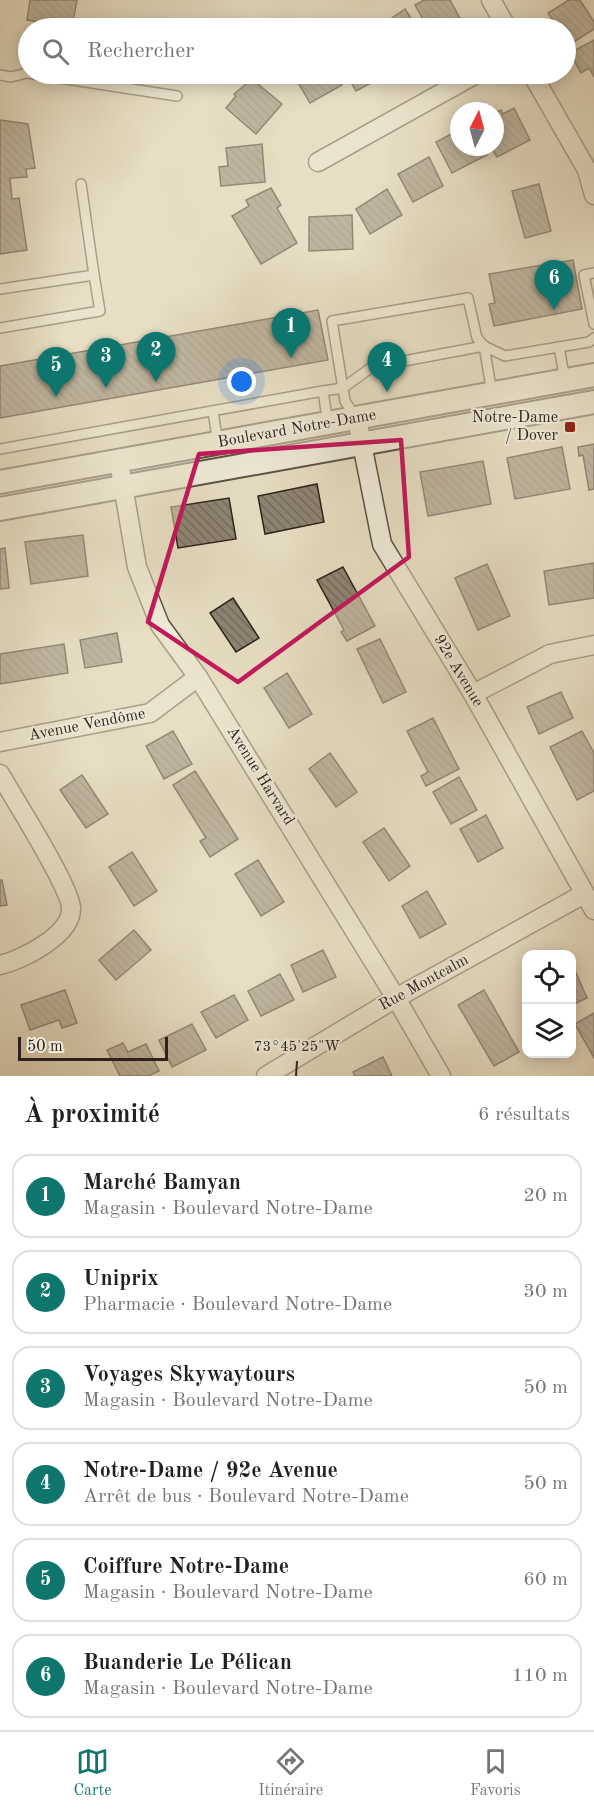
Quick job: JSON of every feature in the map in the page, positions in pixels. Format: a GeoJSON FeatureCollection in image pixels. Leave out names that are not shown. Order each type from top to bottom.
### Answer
{"type":"FeatureCollection","features":[{"type":"Feature","properties":{"kind":"street"},"geometry":{"type":"LineString","coordinates":[[491,0],[501,18]]}},
{"type":"Feature","properties":{"kind":"street"},"geometry":{"type":"LineString","coordinates":[[318,162],[458,84]]}},
{"type":"Feature","properties":{"kind":"street"},"geometry":{"type":"LineString","coordinates":[[538,84],[587,170],[594,195]]}},
{"type":"Feature","properties":{"kind":"street","name":"Boulevard Notre-Dame"},"geometry":{"type":"LineString","coordinates":[[0,482],[594,375]]}},
{"type":"Feature","properties":{"kind":"street","name":"Boulevard Notre-Dame"},"geometry":{"type":"LineString","coordinates":[[0,509],[594,402]]}},
{"type":"Feature","properties":{"kind":"street","name":"92e Avenue"},"geometry":{"type":"LineString","coordinates":[[357,418],[382,544],[472,694],[594,910]]}},
{"type":"Feature","properties":{"kind":"street","name":"Avenue Harvard"},"geometry":{"type":"LineString","coordinates":[[119,462],[137,567],[160,625],[198,677],[396,998],[441,1076]]}},
{"type":"Feature","properties":{"kind":"street"},"geometry":{"type":"LineString","coordinates":[[472,694],[550,654],[594,645]]}},
{"type":"Feature","properties":{"kind":"street","name":"Avenue Vendôme"},"geometry":{"type":"LineString","coordinates":[[0,742],[150,713],[198,677]]}},
{"type":"Feature","properties":{"kind":"street"},"geometry":{"type":"LineString","coordinates":[[0,774],[61,882],[71,909],[68,921],[50,941],[17,961],[0,965]]}},
{"type":"Feature","properties":{"kind":"street","name":"Rue Montcalm"},"geometry":{"type":"LineString","coordinates":[[266,1076],[396,998],[584,894]]}},
{"type":"Feature","properties":{"kind":"lane"},"geometry":{"type":"LineString","coordinates":[[0,75],[11,77],[18,75]]}},
{"type":"Feature","properties":{"kind":"lane"},"geometry":{"type":"LineString","coordinates":[[99,84],[177,96]]}},
{"type":"Feature","properties":{"kind":"lane"},"geometry":{"type":"LineString","coordinates":[[0,327],[100,311],[81,184]]}},
{"type":"Feature","properties":{"kind":"lane"},"geometry":{"type":"LineString","coordinates":[[594,273],[584,275],[594,324]]}},
{"type":"Feature","properties":{"kind":"lane"},"geometry":{"type":"LineString","coordinates":[[0,289],[94,275]]}},
{"type":"Feature","properties":{"kind":"lane"},"geometry":{"type":"LineString","coordinates":[[357,418],[345,400],[332,321],[468,298],[477,338],[484,346],[505,356],[588,342],[594,338]]}},
{"type":"Feature","properties":{"kind":"lane"},"geometry":{"type":"LineString","coordinates":[[0,449],[343,388],[372,366],[484,346]]}},
{"type":"Feature","properties":{"kind":"lane"},"geometry":{"type":"LineString","coordinates":[[484,346],[492,393]]}},
{"type":"Feature","properties":{"kind":"lane"},"geometry":{"type":"LineString","coordinates":[[559,346],[565,380]]}},
{"type":"Feature","properties":{"kind":"lane"},"geometry":{"type":"LineString","coordinates":[[323,392],[328,424]]}},
{"type":"Feature","properties":{"kind":"lane"},"geometry":{"type":"LineString","coordinates":[[213,411],[218,444]]}},
{"type":"Feature","properties":{"kind":"highlighted area"},"geometry":{"type":"Polygon","coordinates":[[[401,440],[409,557],[238,682],[148,622],[199,454],[401,440]]]}},
{"type":"Feature","properties":{"kind":"building"},"geometry":{"type":"Polygon","coordinates":[[[30,0],[77,0],[74,18],[27,18],[30,0]]]}},
{"type":"Feature","properties":{"kind":"building"},"geometry":{"type":"Polygon","coordinates":[[[424,0],[450,0],[460,18],[422,18],[415,5],[424,0]]]}},
{"type":"Feature","properties":{"kind":"building"},"geometry":{"type":"Polygon","coordinates":[[[569,0],[580,0],[594,22],[594,29],[576,41],[576,18],[551,18],[548,13],[569,0]]]}},
{"type":"Feature","properties":{"kind":"building"},"geometry":{"type":"Polygon","coordinates":[[[405,9],[411,18],[392,18],[405,9]]]}},
{"type":"Feature","properties":{"kind":"building"},"geometry":{"type":"Polygon","coordinates":[[[594,40],[594,77],[589,68],[581,73],[576,64],[576,50],[594,40]]]}},
{"type":"Feature","properties":{"kind":"building"},"geometry":{"type":"Polygon","coordinates":[[[246,84],[258,84],[282,104],[256,134],[226,108],[236,96],[234,94],[246,84]]]}},
{"type":"Feature","properties":{"kind":"building"},"geometry":{"type":"Polygon","coordinates":[[[299,84],[341,84],[342,85],[310,103],[299,84]]]}},
{"type":"Feature","properties":{"kind":"building"},"geometry":{"type":"Polygon","coordinates":[[[352,84],[369,84],[356,91],[352,84]]]}},
{"type":"Feature","properties":{"kind":"building"},"geometry":{"type":"Polygon","coordinates":[[[514,108],[530,140],[504,153],[504,113],[514,108]]]}},
{"type":"Feature","properties":{"kind":"building"},"geometry":{"type":"Polygon","coordinates":[[[0,120],[28,124],[35,168],[26,169],[27,177],[10,178],[12,199],[19,198],[27,250],[0,254],[0,120]]]}},
{"type":"Feature","properties":{"kind":"building"},"geometry":{"type":"Polygon","coordinates":[[[450,135],[450,156],[485,156],[452,173],[436,142],[450,135]]]}},
{"type":"Feature","properties":{"kind":"building"},"geometry":{"type":"Polygon","coordinates":[[[262,144],[265,182],[221,186],[219,167],[228,166],[226,148],[262,144]]]}},
{"type":"Feature","properties":{"kind":"building"},"geometry":{"type":"Polygon","coordinates":[[[429,157],[443,186],[413,202],[398,174],[429,157]]]}},
{"type":"Feature","properties":{"kind":"building"},"geometry":{"type":"Polygon","coordinates":[[[539,184],[551,231],[525,238],[512,191],[539,184]]]}},
{"type":"Feature","properties":{"kind":"building"},"geometry":{"type":"Polygon","coordinates":[[[271,188],[281,205],[277,208],[297,243],[261,264],[232,216],[249,206],[246,200],[271,188]]]}},
{"type":"Feature","properties":{"kind":"building"},"geometry":{"type":"Polygon","coordinates":[[[387,189],[402,215],[370,234],[356,209],[387,189]]]}},
{"type":"Feature","properties":{"kind":"building"},"geometry":{"type":"Polygon","coordinates":[[[352,215],[353,249],[309,251],[309,217],[352,215]]]}},
{"type":"Feature","properties":{"kind":"building"},"geometry":{"type":"Polygon","coordinates":[[[573,260],[582,309],[494,326],[489,304],[495,303],[489,274],[573,260]]]}},
{"type":"Feature","properties":{"kind":"building"},"geometry":{"type":"Polygon","coordinates":[[[318,310],[328,360],[0,418],[0,366],[318,310]]]}},
{"type":"Feature","properties":{"kind":"building"},"geometry":{"type":"Polygon","coordinates":[[[594,444],[594,489],[589,490],[583,455],[579,456],[578,447],[594,444]]]}},
{"type":"Feature","properties":{"kind":"building"},"geometry":{"type":"Polygon","coordinates":[[[562,447],[570,489],[515,499],[507,458],[562,447]]]}},
{"type":"Feature","properties":{"kind":"building"},"geometry":{"type":"Polygon","coordinates":[[[483,461],[491,504],[428,516],[420,472],[483,461]]]}},
{"type":"Feature","properties":{"kind":"building"},"geometry":{"type":"Polygon","coordinates":[[[317,484],[324,522],[265,534],[258,496],[317,484]]]}},
{"type":"Feature","properties":{"kind":"building"},"geometry":{"type":"Polygon","coordinates":[[[229,498],[236,539],[178,548],[171,507],[229,498]]]}},
{"type":"Feature","properties":{"kind":"building"},"geometry":{"type":"Polygon","coordinates":[[[83,535],[88,576],[31,584],[25,542],[83,535]]]}},
{"type":"Feature","properties":{"kind":"building"},"geometry":{"type":"Polygon","coordinates":[[[5,548],[9,588],[0,589],[0,549],[5,548]]]}},
{"type":"Feature","properties":{"kind":"building"},"geometry":{"type":"Polygon","coordinates":[[[594,563],[594,598],[549,605],[544,571],[594,563]]]}},
{"type":"Feature","properties":{"kind":"building"},"geometry":{"type":"Polygon","coordinates":[[[487,564],[510,616],[478,630],[455,578],[487,564]]]}},
{"type":"Feature","properties":{"kind":"building"},"geometry":{"type":"Polygon","coordinates":[[[343,567],[375,626],[347,641],[341,632],[344,630],[317,580],[343,567]]]}},
{"type":"Feature","properties":{"kind":"building"},"geometry":{"type":"Polygon","coordinates":[[[233,598],[259,638],[236,652],[210,613],[233,598]]]}},
{"type":"Feature","properties":{"kind":"building"},"geometry":{"type":"Polygon","coordinates":[[[117,633],[122,662],[85,668],[80,640],[117,633]]]}},
{"type":"Feature","properties":{"kind":"building"},"geometry":{"type":"Polygon","coordinates":[[[380,639],[406,692],[383,703],[357,649],[380,639]]]}},
{"type":"Feature","properties":{"kind":"building"},"geometry":{"type":"Polygon","coordinates":[[[64,644],[68,673],[0,684],[0,654],[64,644]]]}},
{"type":"Feature","properties":{"kind":"building"},"geometry":{"type":"Polygon","coordinates":[[[287,673],[312,714],[289,728],[264,688],[287,673]]]}},
{"type":"Feature","properties":{"kind":"building"},"geometry":{"type":"Polygon","coordinates":[[[561,692],[573,718],[539,734],[527,707],[561,692]]]}},
{"type":"Feature","properties":{"kind":"building"},"geometry":{"type":"Polygon","coordinates":[[[433,718],[459,769],[426,786],[421,776],[428,772],[407,731],[433,718]]]}},
{"type":"Feature","properties":{"kind":"building"},"geometry":{"type":"Polygon","coordinates":[[[173,731],[192,764],[164,779],[146,746],[173,731]]]}},
{"type":"Feature","properties":{"kind":"building"},"geometry":{"type":"Polygon","coordinates":[[[582,731],[594,753],[594,791],[577,800],[550,747],[582,731]]]}},
{"type":"Feature","properties":{"kind":"building"},"geometry":{"type":"Polygon","coordinates":[[[330,753],[357,792],[336,807],[309,769],[330,753]]]}},
{"type":"Feature","properties":{"kind":"building"},"geometry":{"type":"Polygon","coordinates":[[[195,771],[238,839],[210,857],[200,841],[206,838],[173,785],[195,771]]]}},
{"type":"Feature","properties":{"kind":"building"},"geometry":{"type":"Polygon","coordinates":[[[82,775],[108,814],[86,828],[60,790],[82,775]]]}},
{"type":"Feature","properties":{"kind":"building"},"geometry":{"type":"Polygon","coordinates":[[[459,777],[477,810],[451,824],[433,792],[459,777]]]}},
{"type":"Feature","properties":{"kind":"building"},"geometry":{"type":"Polygon","coordinates":[[[486,815],[503,848],[478,862],[460,829],[486,815]]]}},
{"type":"Feature","properties":{"kind":"building"},"geometry":{"type":"Polygon","coordinates":[[[384,828],[410,866],[389,881],[363,842],[384,828]]]}},
{"type":"Feature","properties":{"kind":"building"},"geometry":{"type":"Polygon","coordinates":[[[132,852],[157,891],[134,906],[109,867],[132,852]]]}},
{"type":"Feature","properties":{"kind":"building"},"geometry":{"type":"Polygon","coordinates":[[[258,860],[284,902],[261,916],[235,874],[258,860]]]}},
{"type":"Feature","properties":{"kind":"building"},"geometry":{"type":"Polygon","coordinates":[[[0,880],[2,880],[7,905],[0,906],[0,880]]]}},
{"type":"Feature","properties":{"kind":"building"},"geometry":{"type":"Polygon","coordinates":[[[427,891],[446,924],[420,938],[402,906],[427,891]]]}},
{"type":"Feature","properties":{"kind":"building"},"geometry":{"type":"Polygon","coordinates":[[[134,930],[151,950],[116,980],[99,960],[134,930]]]}},
{"type":"Feature","properties":{"kind":"building"},"geometry":{"type":"Polygon","coordinates":[[[323,950],[336,977],[303,992],[291,965],[323,950]]]}},
{"type":"Feature","properties":{"kind":"building"},"geometry":{"type":"Polygon","coordinates":[[[576,973],[587,998],[576,1003],[576,973]]]}},
{"type":"Feature","properties":{"kind":"building"},"geometry":{"type":"Polygon","coordinates":[[[280,974],[294,1000],[261,1016],[248,991],[280,974]]]}},
{"type":"Feature","properties":{"kind":"building"},"geometry":{"type":"Polygon","coordinates":[[[65,990],[77,1023],[62,1028],[59,1020],[30,1030],[21,1005],[65,990]]]}},
{"type":"Feature","properties":{"kind":"building"},"geometry":{"type":"Polygon","coordinates":[[[484,990],[519,1052],[494,1066],[458,1005],[484,990]]]}},
{"type":"Feature","properties":{"kind":"building"},"geometry":{"type":"Polygon","coordinates":[[[234,995],[248,1020],[216,1038],[201,1012],[234,995]]]}},
{"type":"Feature","properties":{"kind":"building"},"geometry":{"type":"Polygon","coordinates":[[[594,1013],[594,1058],[576,1026],[576,1023],[594,1013]]]}},
{"type":"Feature","properties":{"kind":"building"},"geometry":{"type":"Polygon","coordinates":[[[192,1024],[206,1050],[172,1067],[159,1040],[192,1024]]]}},
{"type":"Feature","properties":{"kind":"building"},"geometry":{"type":"Polygon","coordinates":[[[123,1043],[128,1052],[146,1044],[159,1071],[148,1076],[120,1076],[107,1050],[123,1043]]]}},
{"type":"Feature","properties":{"kind":"building"},"geometry":{"type":"Polygon","coordinates":[[[383,1057],[392,1076],[355,1076],[353,1072],[383,1057]]]}},
{"type":"Feature","properties":{"kind":"place","name":"Buanderie Le Pélican"},"geometry":{"type":"Point","coordinates":[554,310]}},
{"type":"Feature","properties":{"kind":"place","name":"Marché Bamyan"},"geometry":{"type":"Point","coordinates":[291,358]}},
{"type":"Feature","properties":{"kind":"place","name":"Uniprix"},"geometry":{"type":"Point","coordinates":[156,382]}},
{"type":"Feature","properties":{"kind":"place","name":"Voyages Skywaytours"},"geometry":{"type":"Point","coordinates":[106,388]}},
{"type":"Feature","properties":{"kind":"place","name":"Notre-Dame / 92e Avenue"},"geometry":{"type":"Point","coordinates":[387,392]}},
{"type":"Feature","properties":{"kind":"place","name":"Coiffure Notre-Dame"},"geometry":{"type":"Point","coordinates":[56,397]}},
{"type":"Feature","properties":{"kind":"place","name":"Notre-Dame / Dover"},"geometry":{"type":"Point","coordinates":[570,427]}}]}
